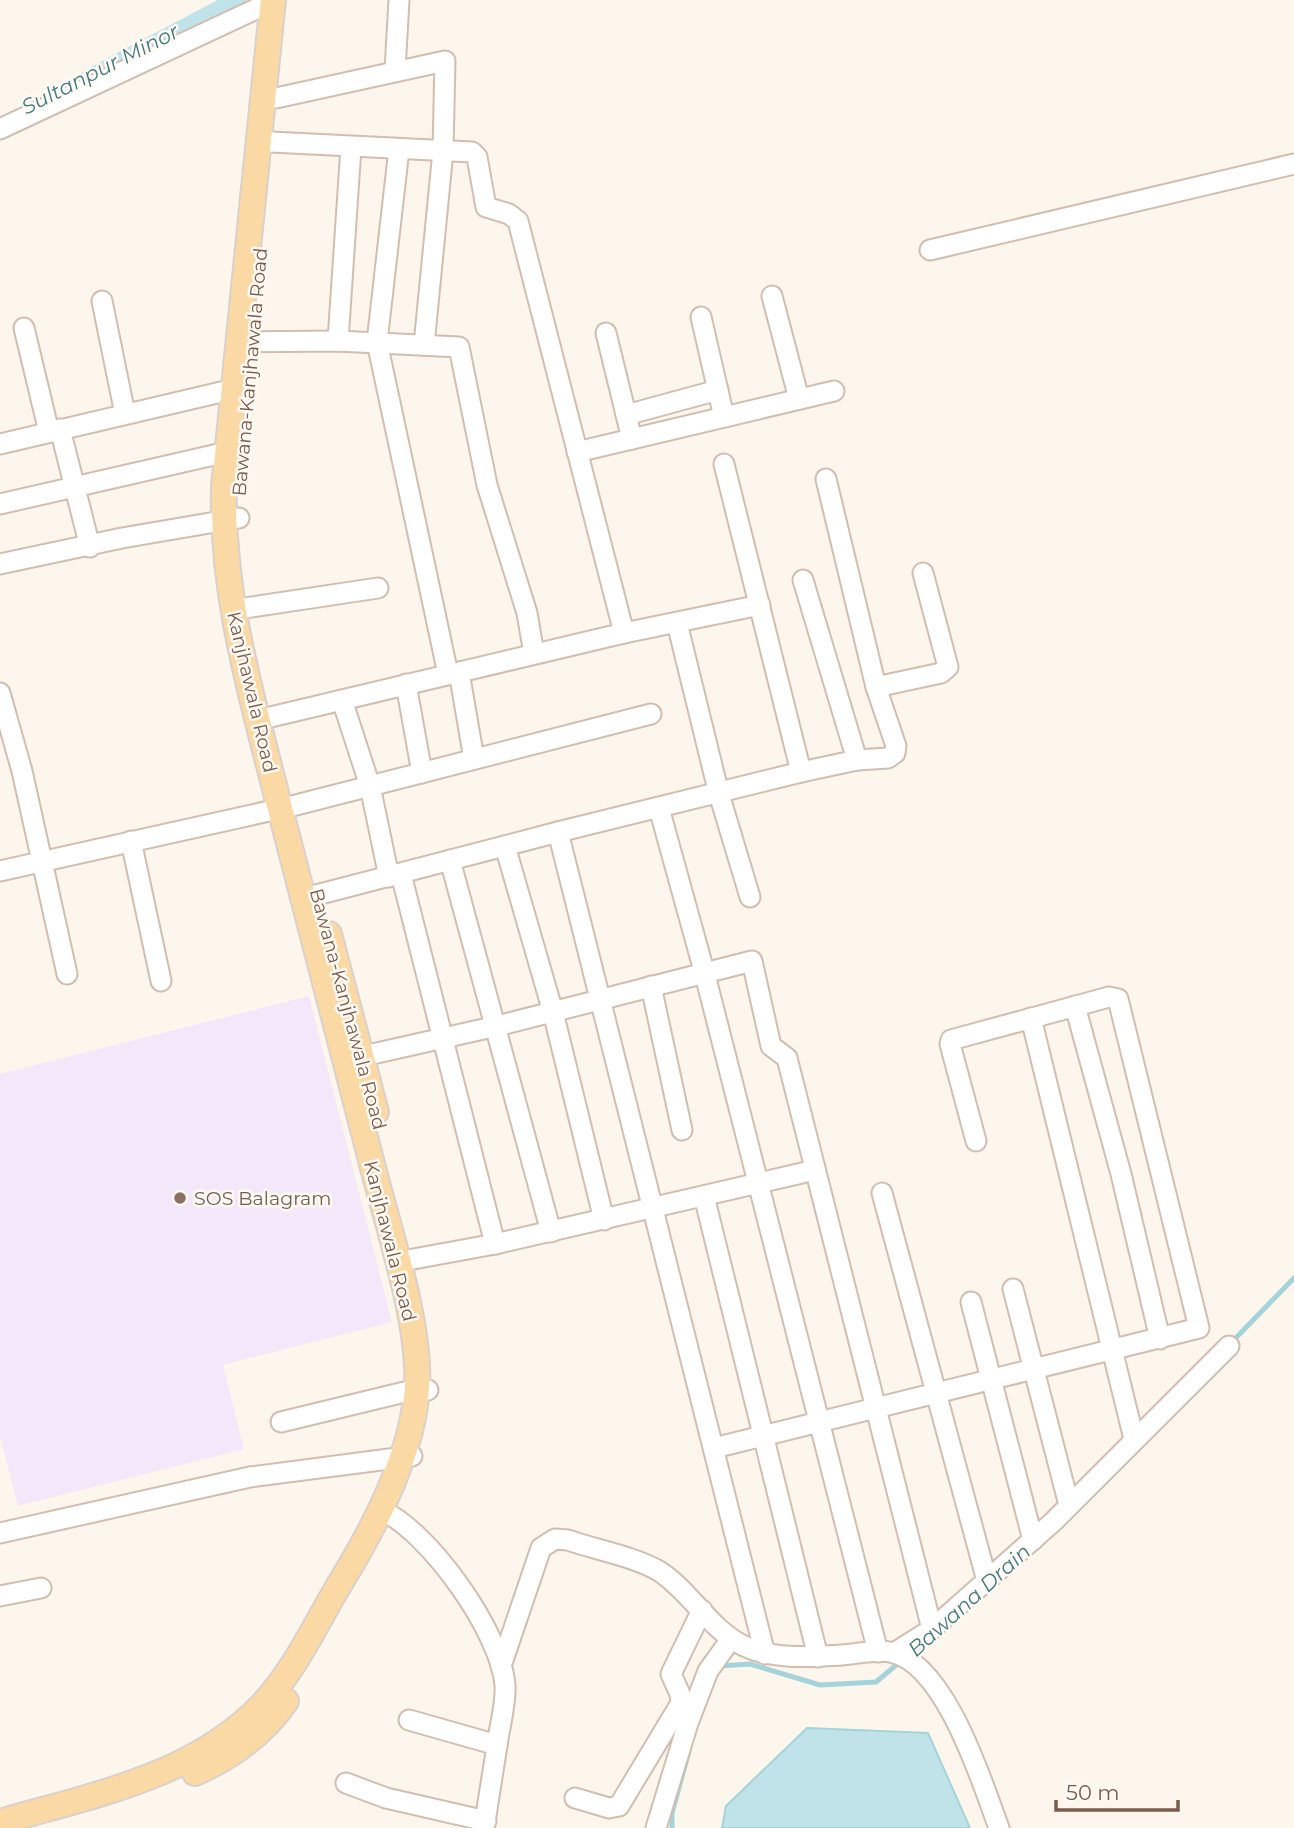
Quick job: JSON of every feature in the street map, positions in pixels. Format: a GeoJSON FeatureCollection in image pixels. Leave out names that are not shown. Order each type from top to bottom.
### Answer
{"type":"FeatureCollection","features":[{"type":"Feature","properties":{"kind":"main road","name":"Bawana-Kanjhawala Road"},"geometry":{"type":"LineString","coordinates":[[246,342],[276,98],[278,0]]}},
{"type":"Feature","properties":{"kind":"main road","name":"Bawana-Kanjhawala Road"},"geometry":{"type":"LineString","coordinates":[[39,1821],[205,1769],[232,1754],[279,1712],[298,1684],[387,1512],[406,1455],[423,1389],[425,1323],[405,1261],[238,609],[231,518],[238,486],[248,256],[278,0]]}},
{"type":"Feature","properties":{"kind":"main road"},"geometry":{"type":"LineString","coordinates":[[231,518],[227,452],[234,389],[246,342]]}},
{"type":"Feature","properties":{"kind":"main road"},"geometry":{"type":"LineString","coordinates":[[0,1822],[39,1821]]}},
{"type":"Feature","properties":{"kind":"street"},"geometry":{"type":"LineString","coordinates":[[0,129],[278,0]]}},
{"type":"Feature","properties":{"kind":"street"},"geometry":{"type":"LineString","coordinates":[[395,70],[400,0]]}},
{"type":"Feature","properties":{"kind":"street"},"geometry":{"type":"LineString","coordinates":[[276,98],[445,61],[443,151],[424,345]]}},
{"type":"Feature","properties":{"kind":"street"},"geometry":{"type":"LineString","coordinates":[[271,142],[472,152],[477,157],[486,206],[509,214],[518,221],[624,633]]}},
{"type":"Feature","properties":{"kind":"street"},"geometry":{"type":"LineString","coordinates":[[338,341],[352,147]]}},
{"type":"Feature","properties":{"kind":"street"},"geometry":{"type":"LineString","coordinates":[[399,149],[377,342],[474,759]]}},
{"type":"Feature","properties":{"kind":"street"},"geometry":{"type":"LineString","coordinates":[[930,250],[1294,164]]}},
{"type":"Feature","properties":{"kind":"street"},"geometry":{"type":"LineString","coordinates":[[772,296],[799,399]]}},
{"type":"Feature","properties":{"kind":"street"},"geometry":{"type":"LineString","coordinates":[[102,301],[125,414]]}},
{"type":"Feature","properties":{"kind":"street"},"geometry":{"type":"LineString","coordinates":[[702,317],[724,417]]}},
{"type":"Feature","properties":{"kind":"street"},"geometry":{"type":"LineString","coordinates":[[24,328],[75,487],[90,547]]}},
{"type":"Feature","properties":{"kind":"street"},"geometry":{"type":"LineString","coordinates":[[606,333],[632,439]]}},
{"type":"Feature","properties":{"kind":"street"},"geometry":{"type":"LineString","coordinates":[[246,342],[377,342],[454,346],[460,350],[487,485],[527,613],[534,654]]}},
{"type":"Feature","properties":{"kind":"street"},"geometry":{"type":"LineString","coordinates":[[0,444],[234,389]]}},
{"type":"Feature","properties":{"kind":"street"},"geometry":{"type":"LineString","coordinates":[[626,415],[718,390]]}},
{"type":"Feature","properties":{"kind":"street"},"geometry":{"type":"LineString","coordinates":[[577,452],[834,391]]}},
{"type":"Feature","properties":{"kind":"street"},"geometry":{"type":"LineString","coordinates":[[0,504],[227,452]]}},
{"type":"Feature","properties":{"kind":"street"},"geometry":{"type":"LineString","coordinates":[[724,464],[801,772]]}},
{"type":"Feature","properties":{"kind":"street"},"geometry":{"type":"LineString","coordinates":[[310,897],[801,772],[857,760],[888,758],[895,753],[896,746],[876,687],[826,479]]}},
{"type":"Feature","properties":{"kind":"street"},"geometry":{"type":"LineString","coordinates":[[0,564],[231,518]]}},
{"type":"Feature","properties":{"kind":"street"},"geometry":{"type":"LineString","coordinates":[[876,687],[941,673],[948,667],[923,573]]}},
{"type":"Feature","properties":{"kind":"street"},"geometry":{"type":"LineString","coordinates":[[803,580],[857,760]]}},
{"type":"Feature","properties":{"kind":"street"},"geometry":{"type":"LineString","coordinates":[[238,609],[378,588]]}},
{"type":"Feature","properties":{"kind":"street"},"geometry":{"type":"LineString","coordinates":[[265,718],[624,633],[760,606]]}},
{"type":"Feature","properties":{"kind":"street"},"geometry":{"type":"LineString","coordinates":[[677,623],[719,794],[750,897]]}},
{"type":"Feature","properties":{"kind":"street"},"geometry":{"type":"LineString","coordinates":[[406,684],[422,773]]}},
{"type":"Feature","properties":{"kind":"street"},"geometry":{"type":"LineString","coordinates":[[0,693],[43,860],[67,974]]}},
{"type":"Feature","properties":{"kind":"street"},"geometry":{"type":"LineString","coordinates":[[342,700],[370,786],[443,1038],[495,1244]]}},
{"type":"Feature","properties":{"kind":"street"},"geometry":{"type":"LineString","coordinates":[[0,871],[288,807],[651,714]]}},
{"type":"Feature","properties":{"kind":"street"},"geometry":{"type":"LineString","coordinates":[[659,808],[704,971],[819,1423],[891,1654],[919,1669],[948,1706],[967,1741],[999,1828]]}},
{"type":"Feature","properties":{"kind":"street"},"geometry":{"type":"LineString","coordinates":[[558,832],[765,1654]]}},
{"type":"Feature","properties":{"kind":"street"},"geometry":{"type":"LineString","coordinates":[[131,841],[161,981]]}},
{"type":"Feature","properties":{"kind":"street"},"geometry":{"type":"LineString","coordinates":[[505,846],[553,1012],[604,1220]]}},
{"type":"Feature","properties":{"kind":"street"},"geometry":{"type":"LineString","coordinates":[[450,860],[498,1026],[551,1232]]}},
{"type":"Feature","properties":{"kind":"street"},"geometry":{"type":"LineString","coordinates":[[353,1058],[498,1026],[704,971],[752,961],[771,1046],[787,1058],[932,1629]]}},
{"type":"Feature","properties":{"kind":"street"},"geometry":{"type":"LineString","coordinates":[[651,986],[682,1130]]}},
{"type":"Feature","properties":{"kind":"street"},"geometry":{"type":"LineString","coordinates":[[714,1448],[1034,1368],[1195,1332],[1199,1328],[1118,999],[1109,998],[1075,1006],[951,1040],[976,1140]]}},
{"type":"Feature","properties":{"kind":"street"},"geometry":{"type":"LineString","coordinates":[[1075,1006],[1121,1174],[1160,1339]]}},
{"type":"Feature","properties":{"kind":"street"},"geometry":{"type":"LineString","coordinates":[[1031,1017],[1134,1440]]}},
{"type":"Feature","properties":{"kind":"street"},"geometry":{"type":"LineString","coordinates":[[405,1261],[551,1232],[815,1170]]}},
{"type":"Feature","properties":{"kind":"street"},"geometry":{"type":"LineString","coordinates":[[882,1193],[987,1581]]}},
{"type":"Feature","properties":{"kind":"street"},"geometry":{"type":"LineString","coordinates":[[704,1196],[818,1657]]}},
{"type":"Feature","properties":{"kind":"street"},"geometry":{"type":"LineString","coordinates":[[1013,1289],[1069,1505]]}},
{"type":"Feature","properties":{"kind":"street"},"geometry":{"type":"LineString","coordinates":[[971,1302],[1033,1540]]}},
{"type":"Feature","properties":{"kind":"street"},"geometry":{"type":"LineString","coordinates":[[501,1667],[541,1548],[555,1539],[659,1572],[731,1639],[765,1654],[818,1657],[891,1654],[932,1629],[1033,1540],[1187,1391],[1229,1346]]}},
{"type":"Feature","properties":{"kind":"street"},"geometry":{"type":"LineString","coordinates":[[281,1422],[423,1389]]}},
{"type":"Feature","properties":{"kind":"street"},"geometry":{"type":"LineString","coordinates":[[0,1533],[250,1477],[406,1455]]}},
{"type":"Feature","properties":{"kind":"street"},"geometry":{"type":"LineString","coordinates":[[346,1783],[386,1798],[485,1825],[506,1694],[501,1667],[471,1602],[440,1558],[387,1512]]}},
{"type":"Feature","properties":{"kind":"street"},"geometry":{"type":"LineString","coordinates":[[0,1596],[41,1588]]}},
{"type":"Feature","properties":{"kind":"street"},"geometry":{"type":"LineString","coordinates":[[575,1798],[614,1809],[619,1807],[681,1703],[671,1674],[702,1610]]}},
{"type":"Feature","properties":{"kind":"street"},"geometry":{"type":"LineString","coordinates":[[656,1828],[688,1723],[708,1671],[731,1639]]}},
{"type":"Feature","properties":{"kind":"street"},"geometry":{"type":"LineString","coordinates":[[409,1720],[498,1745]]}},
{"type":"Feature","properties":{"kind":"shaded area","name":"SOS Balagram"},"geometry":{"type":"Polygon","coordinates":[[[309,996],[392,1322],[223,1365],[244,1449],[18,1506],[0,1436],[0,1074],[309,996]]]}},
{"type":"Feature","properties":{"kind":"water"},"geometry":{"type":"Polygon","coordinates":[[[807,1728],[928,1733],[970,1828],[722,1828],[726,1806],[807,1728]]]}},
{"type":"Feature","properties":{"kind":"waterway","name":"Sultanpur Minor"},"geometry":{"type":"LineString","coordinates":[[89,78],[237,0]]}},
{"type":"Feature","properties":{"kind":"waterway","name":"Bawana Drain"},"geometry":{"type":"LineString","coordinates":[[1230,1344],[1294,1278]]}},
{"type":"Feature","properties":{"kind":"waterway","name":"Bawana Drain"},"geometry":{"type":"LineString","coordinates":[[719,1666],[750,1664],[820,1685],[876,1682],[901,1661]]}},
{"type":"Feature","properties":{"kind":"waterway","name":"Bawana Drain"},"geometry":{"type":"LineString","coordinates":[[672,1828],[672,1813],[689,1751]]}},
{"type":"Feature","properties":{"kind":"place","name":"SOS Balagram"},"geometry":{"type":"Point","coordinates":[180,1198]}}]}
